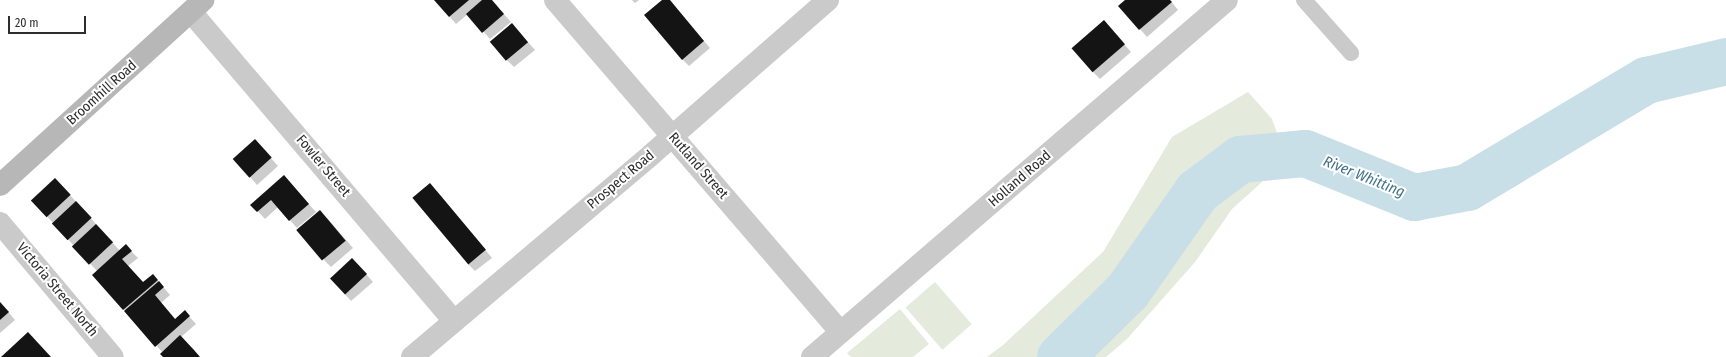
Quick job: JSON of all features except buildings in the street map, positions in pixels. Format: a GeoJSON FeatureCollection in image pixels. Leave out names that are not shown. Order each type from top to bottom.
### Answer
{"type":"FeatureCollection","features":[{"type":"Feature","properties":{"kind":"street","name":"Rutland Street"},"geometry":{"type":"LineString","coordinates":[[556,0],[842,332]]}},
{"type":"Feature","properties":{"kind":"street","name":"Prospect Road"},"geometry":{"type":"LineString","coordinates":[[412,357],[672,136],[828,0]]}},
{"type":"Feature","properties":{"kind":"street","name":"Holland Road"},"geometry":{"type":"LineString","coordinates":[[812,357],[1227,0]]}},
{"type":"Feature","properties":{"kind":"street","name":"Broomhill Road"},"geometry":{"type":"LineString","coordinates":[[0,185],[197,6]]}},
{"type":"Feature","properties":{"kind":"street","name":"Fowler Street"},"geometry":{"type":"LineString","coordinates":[[197,6],[454,321]]}},
{"type":"Feature","properties":{"kind":"street","name":"Victoria Street North"},"geometry":{"type":"LineString","coordinates":[[0,223],[113,357]]}},
{"type":"Feature","properties":{"kind":"lane"},"geometry":{"type":"LineString","coordinates":[[1304,0],[1351,53]]}},
{"type":"Feature","properties":{"kind":"shaded area"},"geometry":{"type":"Polygon","coordinates":[[[1248,92],[1272,119],[1278,136],[1262,182],[1232,209],[1195,262],[1127,339],[1106,357],[987,357],[1003,345],[1103,252],[1172,137],[1248,92]]]}},
{"type":"Feature","properties":{"kind":"shaded area"},"geometry":{"type":"Polygon","coordinates":[[[935,282],[972,324],[942,350],[906,308],[935,282]]]}},
{"type":"Feature","properties":{"kind":"shaded area"},"geometry":{"type":"Polygon","coordinates":[[[900,309],[929,344],[913,357],[851,357],[847,353],[900,309]]]}},
{"type":"Feature","properties":{"kind":"waterway","name":"River Whitting"},"geometry":{"type":"LineString","coordinates":[[1060,357],[1127,291],[1197,191],[1240,159],[1305,153],[1414,197],[1467,187],[1646,80],[1726,61]]}}]}
